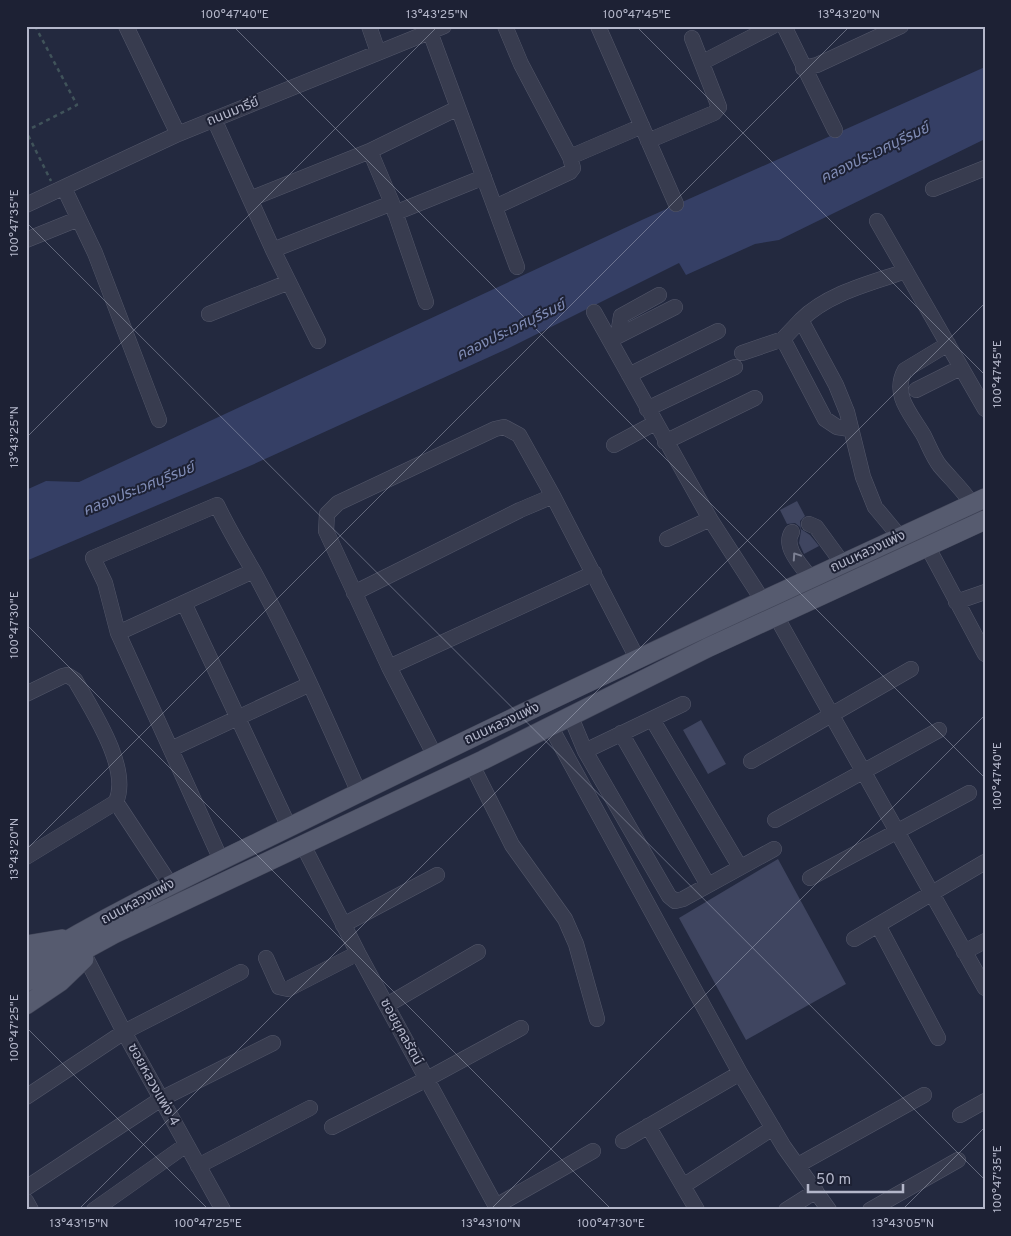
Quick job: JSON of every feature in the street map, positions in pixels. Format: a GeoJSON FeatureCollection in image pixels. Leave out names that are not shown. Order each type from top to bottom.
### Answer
{"type":"FeatureCollection","features":[{"type":"Feature","properties":{"kind":"main road","name":"ถนนหลวงแพ่ง"},"geometry":{"type":"LineString","coordinates":[[26,965],[68,939],[170,884],[435,756],[900,537],[981,504]]}},
{"type":"Feature","properties":{"kind":"main road"},"geometry":{"type":"LineString","coordinates":[[29,983],[224,866],[981,504]]}},
{"type":"Feature","properties":{"kind":"main road"},"geometry":{"type":"LineString","coordinates":[[29,983],[114,934],[444,779],[707,648],[985,520]]}},
{"type":"Feature","properties":{"kind":"main road","name":"ถนนหลวงแพ่ง"},"geometry":{"type":"LineString","coordinates":[[29,983],[85,959],[168,916],[475,772],[572,722],[985,531]]}},
{"type":"Feature","properties":{"kind":"main road"},"geometry":{"type":"LineString","coordinates":[[26,945],[68,939]]}},
{"type":"Feature","properties":{"kind":"main road"},"geometry":{"type":"LineString","coordinates":[[26,1005],[60,982],[85,959]]}},
{"type":"Feature","properties":{"kind":"street"},"geometry":{"type":"LineString","coordinates":[[126,26],[178,134]]}},
{"type":"Feature","properties":{"kind":"street"},"geometry":{"type":"LineString","coordinates":[[369,26],[378,52]]}},
{"type":"Feature","properties":{"kind":"street"},"geometry":{"type":"LineString","coordinates":[[495,207],[570,172],[573,168],[570,157],[520,64],[505,26]]}},
{"type":"Feature","properties":{"kind":"street"},"geometry":{"type":"LineString","coordinates":[[598,26],[676,204]]}},
{"type":"Feature","properties":{"kind":"street"},"geometry":{"type":"LineString","coordinates":[[703,62],[773,26]]}},
{"type":"Feature","properties":{"kind":"street"},"geometry":{"type":"LineString","coordinates":[[784,26],[835,130]]}},
{"type":"Feature","properties":{"kind":"street"},"geometry":{"type":"LineString","coordinates":[[803,68],[817,65],[901,26]]}},
{"type":"Feature","properties":{"kind":"street","name":"ถนนมารีย์"},"geometry":{"type":"LineString","coordinates":[[26,206],[178,134],[437,29]]}},
{"type":"Feature","properties":{"kind":"street"},"geometry":{"type":"LineString","coordinates":[[437,29],[458,108],[517,267]]}},
{"type":"Feature","properties":{"kind":"street"},"geometry":{"type":"LineString","coordinates":[[648,141],[718,110],[719,103],[692,38]]}},
{"type":"Feature","properties":{"kind":"street"},"geometry":{"type":"LineString","coordinates":[[250,199],[370,151],[458,108]]}},
{"type":"Feature","properties":{"kind":"street"},"geometry":{"type":"LineString","coordinates":[[214,119],[273,250],[318,341]]}},
{"type":"Feature","properties":{"kind":"street"},"geometry":{"type":"LineString","coordinates":[[570,157],[642,126]]}},
{"type":"Feature","properties":{"kind":"street"},"geometry":{"type":"LineString","coordinates":[[370,151],[393,208],[426,302]]}},
{"type":"Feature","properties":{"kind":"street"},"geometry":{"type":"LineString","coordinates":[[933,190],[985,168]]}},
{"type":"Feature","properties":{"kind":"street"},"geometry":{"type":"LineString","coordinates":[[273,250],[484,177]]}},
{"type":"Feature","properties":{"kind":"street"},"geometry":{"type":"LineString","coordinates":[[60,190],[95,252],[159,420]]}},
{"type":"Feature","properties":{"kind":"street"},"geometry":{"type":"LineString","coordinates":[[26,240],[78,219]]}},
{"type":"Feature","properties":{"kind":"street"},"geometry":{"type":"LineString","coordinates":[[876,221],[985,409]]}},
{"type":"Feature","properties":{"kind":"street"},"geometry":{"type":"LineString","coordinates":[[647,409],[738,360],[783,339],[801,320],[832,299],[906,271]]}},
{"type":"Feature","properties":{"kind":"street"},"geometry":{"type":"LineString","coordinates":[[209,314],[289,282]]}},
{"type":"Feature","properties":{"kind":"street"},"geometry":{"type":"LineString","coordinates":[[614,338],[621,316],[659,295]]}},
{"type":"Feature","properties":{"kind":"street"},"geometry":{"type":"LineString","coordinates":[[614,338],[674,307]]}},
{"type":"Feature","properties":{"kind":"street"},"geometry":{"type":"LineString","coordinates":[[594,312],[614,338],[629,375],[647,409],[710,519],[763,601]]}},
{"type":"Feature","properties":{"kind":"street"},"geometry":{"type":"LineString","coordinates":[[801,320],[836,385],[847,412],[864,477],[875,507],[900,537]]}},
{"type":"Feature","properties":{"kind":"street"},"geometry":{"type":"LineString","coordinates":[[629,375],[718,331]]}},
{"type":"Feature","properties":{"kind":"street"},"geometry":{"type":"LineString","coordinates":[[783,339],[825,419],[837,427],[850,429]]}},
{"type":"Feature","properties":{"kind":"street"},"geometry":{"type":"LineString","coordinates":[[948,344],[906,370],[901,377],[900,394],[904,406],[939,464],[981,504]]}},
{"type":"Feature","properties":{"kind":"street"},"geometry":{"type":"LineString","coordinates":[[916,390],[960,368]]}},
{"type":"Feature","properties":{"kind":"street"},"geometry":{"type":"LineString","coordinates":[[665,442],[755,398]]}},
{"type":"Feature","properties":{"kind":"street"},"geometry":{"type":"LineString","coordinates":[[614,445],[655,424]]}},
{"type":"Feature","properties":{"kind":"street"},"geometry":{"type":"LineString","coordinates":[[435,756],[389,667],[326,531],[327,514],[338,503],[495,429],[504,427],[519,434],[594,572],[638,660]]}},
{"type":"Feature","properties":{"kind":"street"},"geometry":{"type":"LineString","coordinates":[[354,593],[520,510],[553,496]]}},
{"type":"Feature","properties":{"kind":"street"},"geometry":{"type":"LineString","coordinates":[[221,860],[118,633],[105,583],[93,558],[217,505],[237,546],[253,571],[310,684],[359,793]]}},
{"type":"Feature","properties":{"kind":"street"},"geometry":{"type":"LineString","coordinates":[[667,539],[710,519]]}},
{"type":"Feature","properties":{"kind":"street"},"geometry":{"type":"LineString","coordinates":[[809,524],[816,527],[843,564]]}},
{"type":"Feature","properties":{"kind":"street"},"geometry":{"type":"LineString","coordinates":[[792,532],[789,537],[789,546],[811,579]]}},
{"type":"Feature","properties":{"kind":"street"},"geometry":{"type":"LineString","coordinates":[[932,555],[985,654]]}},
{"type":"Feature","properties":{"kind":"street"},"geometry":{"type":"LineString","coordinates":[[118,633],[253,571]]}},
{"type":"Feature","properties":{"kind":"street"},"geometry":{"type":"LineString","coordinates":[[389,667],[594,572]]}},
{"type":"Feature","properties":{"kind":"street"},"geometry":{"type":"LineString","coordinates":[[956,602],[985,592]]}},
{"type":"Feature","properties":{"kind":"street"},"geometry":{"type":"LineString","coordinates":[[184,603],[289,827]]}},
{"type":"Feature","properties":{"kind":"street"},"geometry":{"type":"LineString","coordinates":[[781,625],[985,988]]}},
{"type":"Feature","properties":{"kind":"street"},"geometry":{"type":"LineString","coordinates":[[751,761],[911,669]]}},
{"type":"Feature","properties":{"kind":"street"},"geometry":{"type":"LineString","coordinates":[[26,694],[63,676],[67,675],[75,680],[116,759],[121,784],[121,791],[116,802],[26,857]]}},
{"type":"Feature","properties":{"kind":"street"},"geometry":{"type":"LineString","coordinates":[[171,749],[310,684]]}},
{"type":"Feature","properties":{"kind":"street"},"geometry":{"type":"LineString","coordinates":[[585,751],[682,704]]}},
{"type":"Feature","properties":{"kind":"street"},"geometry":{"type":"LineString","coordinates":[[652,718],[740,867]]}},
{"type":"Feature","properties":{"kind":"street"},"geometry":{"type":"LineString","coordinates":[[572,722],[585,751],[669,896],[675,900],[682,899],[774,849]]}},
{"type":"Feature","properties":{"kind":"street"},"geometry":{"type":"LineString","coordinates":[[775,820],[939,730]]}},
{"type":"Feature","properties":{"kind":"street"},"geometry":{"type":"LineString","coordinates":[[554,732],[740,1073],[773,1128],[829,1210]]}},
{"type":"Feature","properties":{"kind":"street"},"geometry":{"type":"LineString","coordinates":[[621,733],[708,885]]}},
{"type":"Feature","properties":{"kind":"street"},"geometry":{"type":"LineString","coordinates":[[475,772],[512,845],[565,919],[576,944],[597,1019]]}},
{"type":"Feature","properties":{"kind":"street"},"geometry":{"type":"LineString","coordinates":[[810,878],[969,793]]}},
{"type":"Feature","properties":{"kind":"street"},"geometry":{"type":"LineString","coordinates":[[116,802],[170,884]]}},
{"type":"Feature","properties":{"kind":"street","name":"ซอยยุคลรัตน์"},"geometry":{"type":"LineString","coordinates":[[307,852],[358,953],[497,1208]]}},
{"type":"Feature","properties":{"kind":"street"},"geometry":{"type":"LineString","coordinates":[[854,939],[985,862]]}},
{"type":"Feature","properties":{"kind":"street"},"geometry":{"type":"LineString","coordinates":[[344,925],[437,875]]}},
{"type":"Feature","properties":{"kind":"street"},"geometry":{"type":"LineString","coordinates":[[878,925],[938,1038]]}},
{"type":"Feature","properties":{"kind":"street"},"geometry":{"type":"LineString","coordinates":[[964,952],[985,940]]}},
{"type":"Feature","properties":{"kind":"street"},"geometry":{"type":"LineString","coordinates":[[387,1005],[478,952]]}},
{"type":"Feature","properties":{"kind":"street"},"geometry":{"type":"LineString","coordinates":[[266,958],[279,987],[288,989],[358,953]]}},
{"type":"Feature","properties":{"kind":"street","name":"ซอยหลวงแพ่ง 4"},"geometry":{"type":"LineString","coordinates":[[85,959],[223,1210]]}},
{"type":"Feature","properties":{"kind":"street"},"geometry":{"type":"LineString","coordinates":[[26,1098],[124,1032],[241,972]]}},
{"type":"Feature","properties":{"kind":"street"},"geometry":{"type":"LineString","coordinates":[[332,1127],[427,1079],[521,1028]]}},
{"type":"Feature","properties":{"kind":"street"},"geometry":{"type":"LineString","coordinates":[[26,1188],[161,1099],[273,1043]]}},
{"type":"Feature","properties":{"kind":"street"},"geometry":{"type":"LineString","coordinates":[[623,1141],[740,1073]]}},
{"type":"Feature","properties":{"kind":"street"},"geometry":{"type":"LineString","coordinates":[[798,1165],[924,1095]]}},
{"type":"Feature","properties":{"kind":"street"},"geometry":{"type":"LineString","coordinates":[[960,1116],[985,1101]]}},
{"type":"Feature","properties":{"kind":"street"},"geometry":{"type":"LineString","coordinates":[[198,1166],[310,1108]]}},
{"type":"Feature","properties":{"kind":"street"},"geometry":{"type":"LineString","coordinates":[[648,1126],[697,1210]]}},
{"type":"Feature","properties":{"kind":"street"},"geometry":{"type":"LineString","coordinates":[[683,1186],[773,1128]]}},
{"type":"Feature","properties":{"kind":"street"},"geometry":{"type":"LineString","coordinates":[[94,1210],[186,1145]]}},
{"type":"Feature","properties":{"kind":"street"},"geometry":{"type":"LineString","coordinates":[[497,1208],[593,1151]]}},
{"type":"Feature","properties":{"kind":"street"},"geometry":{"type":"LineString","coordinates":[[870,1210],[958,1160]]}},
{"type":"Feature","properties":{"kind":"street"},"geometry":{"type":"LineString","coordinates":[[786,1210],[816,1191]]}},
{"type":"Feature","properties":{"kind":"street"},"geometry":{"type":"LineString","coordinates":[[26,1202],[31,1210]]}},
{"type":"Feature","properties":{"kind":"path"},"geometry":{"type":"LineString","coordinates":[[35,26],[77,105],[26,132],[60,190]]}},
{"type":"Feature","properties":{"kind":"water","name":"คลองประเวศบุรีรมย์"},"geometry":{"type":"Polygon","coordinates":[[[985,67],[985,139],[779,240],[755,244],[686,275],[679,263],[509,348],[252,465],[26,561],[26,490],[46,481],[79,482],[644,219],[985,67]]]}},
{"type":"Feature","properties":{"kind":"building"},"geometry":{"type":"Polygon","coordinates":[[[797,501],[805,516],[800,521],[801,529],[810,535],[819,546],[804,554],[799,543],[800,527],[795,523],[787,524],[780,510],[797,501]]]}},
{"type":"Feature","properties":{"kind":"building"},"geometry":{"type":"Polygon","coordinates":[[[701,720],[726,764],[708,774],[683,730],[701,720]]]}},
{"type":"Feature","properties":{"kind":"building"},"geometry":{"type":"Polygon","coordinates":[[[778,859],[846,984],[746,1040],[679,918],[778,859]]]}}]}
